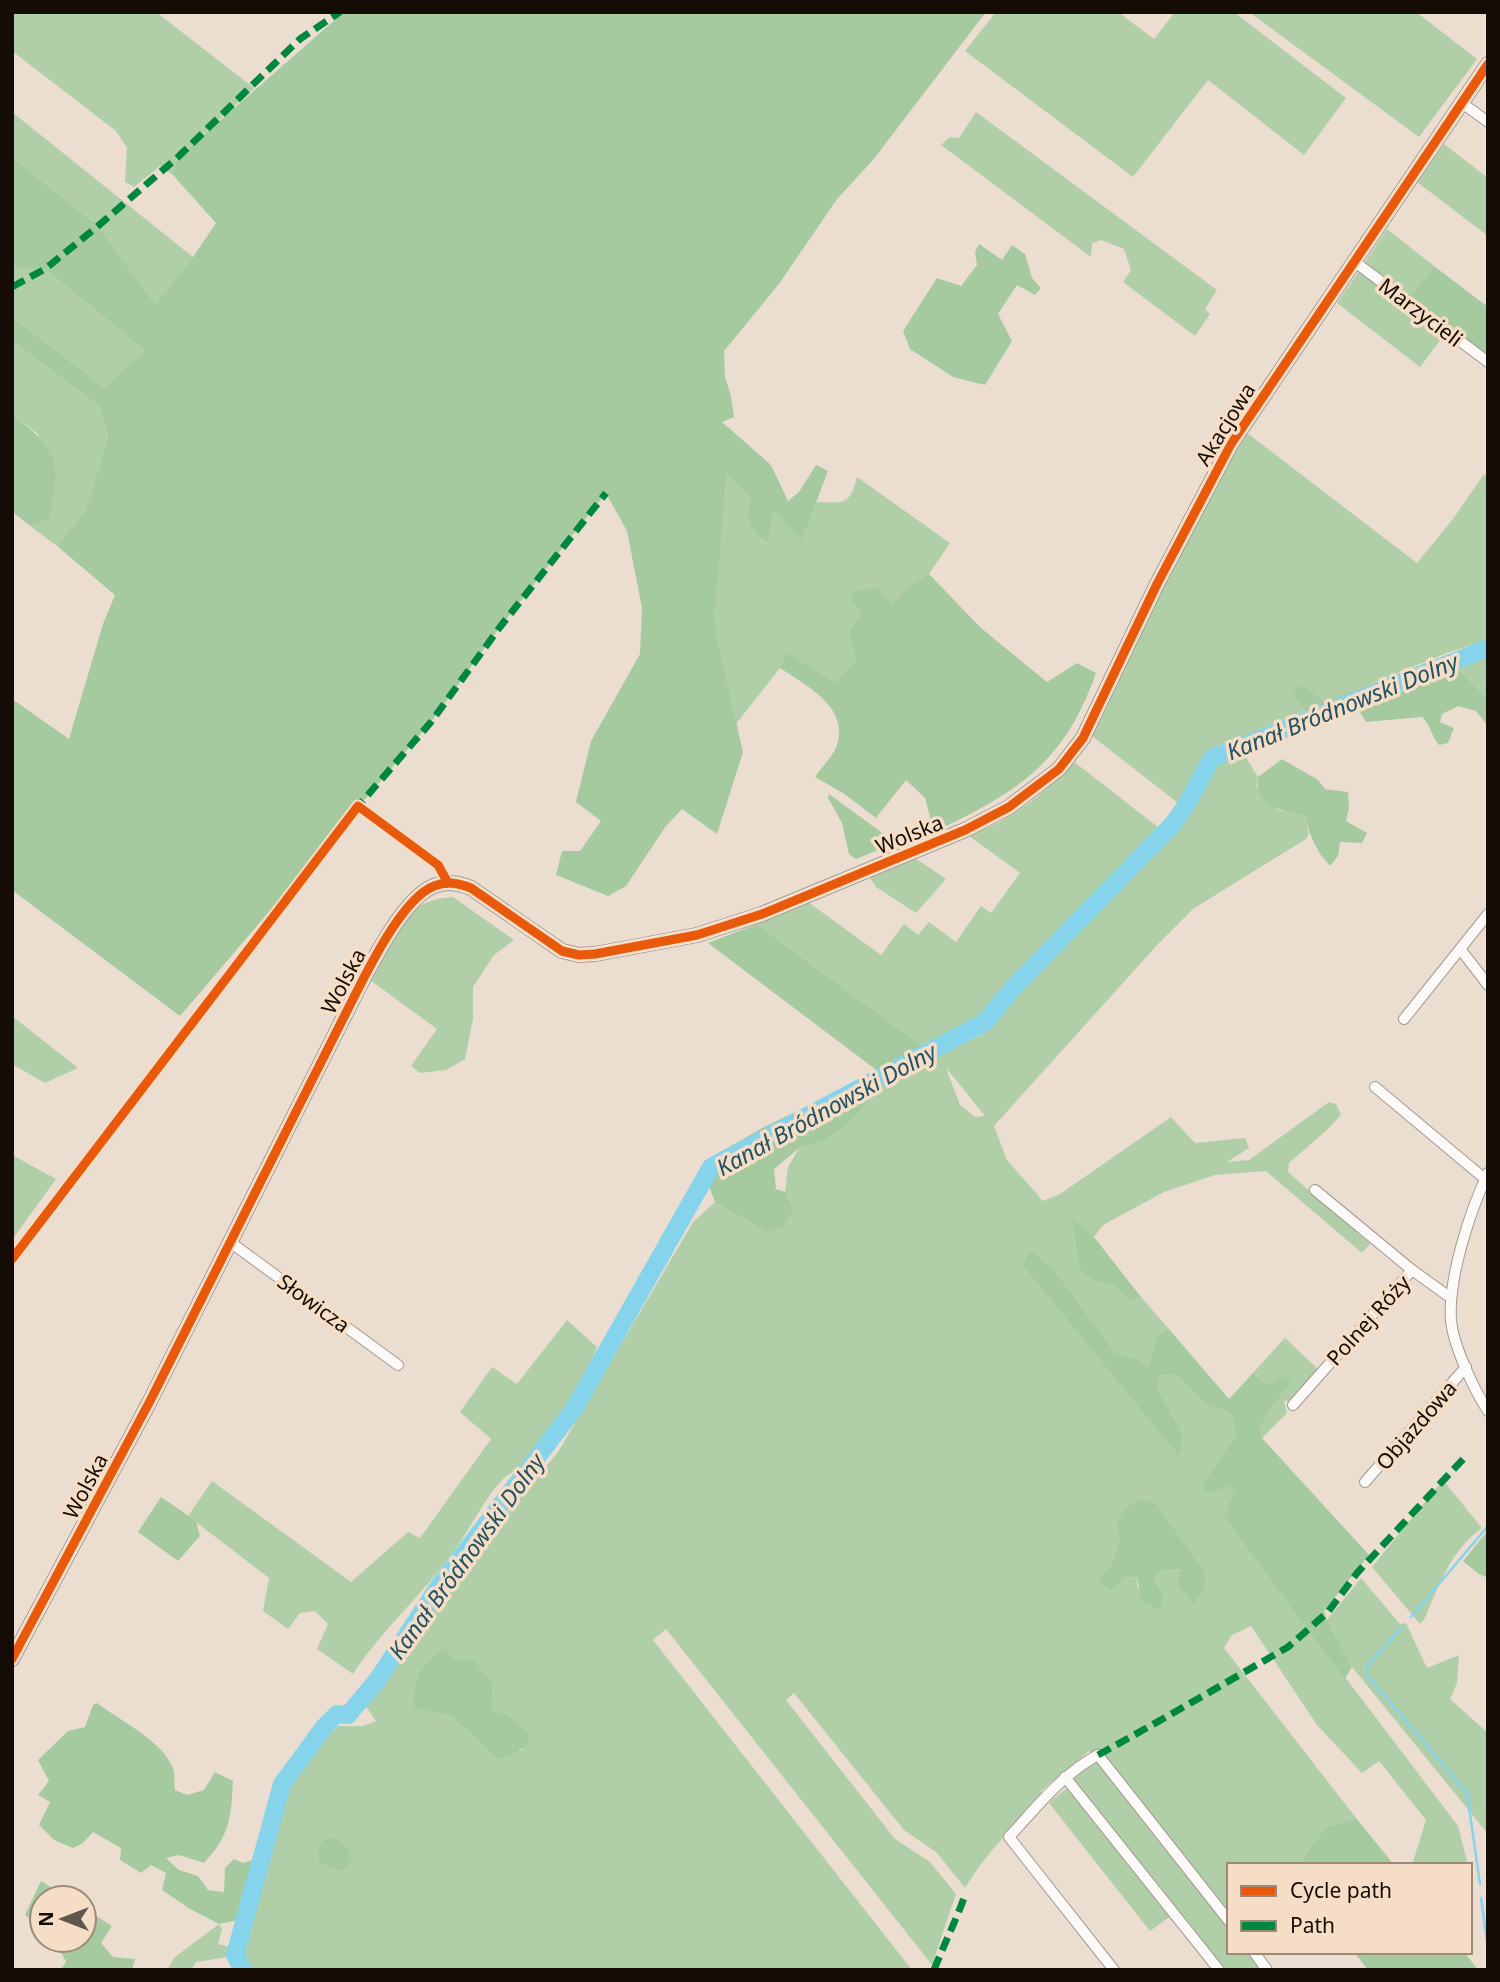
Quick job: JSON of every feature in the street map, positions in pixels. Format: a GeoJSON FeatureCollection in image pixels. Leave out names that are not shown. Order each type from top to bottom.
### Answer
{"type":"FeatureCollection","features":[{"type":"Feature","properties":{"kind":"street","name":"Akacjowa"},"geometry":{"type":"LineString","coordinates":[[1009,807],[1059,769],[1083,738],[1157,584],[1231,444],[1488,64]]}},
{"type":"Feature","properties":{"kind":"street"},"geometry":{"type":"LineString","coordinates":[[1462,103],[1488,122]]}},
{"type":"Feature","properties":{"kind":"street","name":"Marzycieli"},"geometry":{"type":"LineString","coordinates":[[1355,262],[1488,362]]}},
{"type":"Feature","properties":{"kind":"street","name":"Wolska"},"geometry":{"type":"LineString","coordinates":[[12,1659],[150,1401],[381,948],[420,894],[448,883],[471,888],[562,951],[579,955],[595,954],[697,935],[730,926],[956,834],[1009,807]]}},
{"type":"Feature","properties":{"kind":"street"},"geometry":{"type":"LineString","coordinates":[[1404,1019],[1488,914]]}},
{"type":"Feature","properties":{"kind":"street"},"geometry":{"type":"LineString","coordinates":[[1461,950],[1488,985]]}},
{"type":"Feature","properties":{"kind":"street","name":"Objazdowa"},"geometry":{"type":"LineString","coordinates":[[1375,1087],[1486,1176],[1469,1221],[1451,1298],[1452,1324],[1466,1367],[1488,1411]]}},
{"type":"Feature","properties":{"kind":"street"},"geometry":{"type":"LineString","coordinates":[[1315,1190],[1412,1270]]}},
{"type":"Feature","properties":{"kind":"street","name":"Słowicza"},"geometry":{"type":"LineString","coordinates":[[230,1242],[398,1364]]}},
{"type":"Feature","properties":{"kind":"street","name":"Polnej Róży"},"geometry":{"type":"LineString","coordinates":[[1293,1405],[1412,1270],[1451,1298]]}},
{"type":"Feature","properties":{"kind":"street","name":"Objazdowa"},"geometry":{"type":"LineString","coordinates":[[1365,1482],[1466,1367]]}},
{"type":"Feature","properties":{"kind":"street"},"geometry":{"type":"LineString","coordinates":[[1114,1970],[1009,1837],[1065,1777],[1098,1755],[1227,1918]]}},
{"type":"Feature","properties":{"kind":"street"},"geometry":{"type":"LineString","coordinates":[[1065,1777],[1219,1970]]}},
{"type":"Feature","properties":{"kind":"street"},"geometry":{"type":"LineString","coordinates":[[1256,1954],[1268,1970]]}},
{"type":"Feature","properties":{"kind":"green space"},"geometry":{"type":"Polygon","coordinates":[[[12,12],[156,12],[254,88],[177,158],[173,175],[160,166],[134,187],[125,182],[127,148],[116,131],[12,51],[12,12]]]}},
{"type":"Feature","properties":{"kind":"green space"},"geometry":{"type":"Polygon","coordinates":[[[344,12],[986,12],[873,160],[837,199],[779,284],[724,351],[725,377],[734,417],[722,422],[771,465],[788,501],[799,492],[816,465],[828,471],[802,540],[774,511],[767,543],[750,528],[749,495],[727,474],[715,617],[718,643],[743,752],[717,834],[682,809],[666,826],[626,886],[608,896],[556,875],[562,851],[580,851],[601,821],[576,802],[591,741],[640,654],[642,608],[627,531],[606,493],[500,627],[431,722],[180,1016],[12,890],[12,699],[69,739],[103,624],[115,595],[57,546],[85,510],[108,439],[99,406],[12,341],[12,317],[105,388],[144,350],[45,269],[19,269],[12,264],[12,157],[98,226],[155,305],[216,223],[173,175],[177,158],[344,12]]]}},
{"type":"Feature","properties":{"kind":"green space"},"geometry":{"type":"Polygon","coordinates":[[[996,12],[1118,12],[1154,39],[1175,12],[1234,12],[1346,98],[1304,155],[1208,80],[1133,177],[965,51],[996,12]]]}},
{"type":"Feature","properties":{"kind":"green space"},"geometry":{"type":"Polygon","coordinates":[[[1249,12],[1416,12],[1477,59],[1419,137],[1249,12]]]}},
{"type":"Feature","properties":{"kind":"green space"},"geometry":{"type":"Polygon","coordinates":[[[12,112],[193,257],[155,306],[98,226],[12,157],[12,112]]]}},
{"type":"Feature","properties":{"kind":"green space"},"geometry":{"type":"Polygon","coordinates":[[[976,112],[1217,290],[1205,309],[1210,314],[1195,336],[1123,282],[1131,270],[1124,249],[1101,240],[1092,243],[1091,257],[941,145],[950,137],[959,138],[976,112]]]}},
{"type":"Feature","properties":{"kind":"green space"},"geometry":{"type":"Polygon","coordinates":[[[1444,144],[1488,178],[1488,236],[1417,182],[1444,144]]]}},
{"type":"Feature","properties":{"kind":"green space"},"geometry":{"type":"Polygon","coordinates":[[[1387,229],[1434,266],[1409,298],[1364,264],[1387,229]]]}},
{"type":"Feature","properties":{"kind":"green space"},"geometry":{"type":"Polygon","coordinates":[[[979,244],[1002,260],[1012,245],[1025,254],[1032,278],[1041,288],[1035,295],[1017,285],[998,314],[1012,341],[985,385],[953,377],[910,349],[903,331],[937,278],[961,286],[977,265],[975,252],[979,244]]]}},
{"type":"Feature","properties":{"kind":"green space"},"geometry":{"type":"Polygon","coordinates":[[[12,264],[19,269],[45,269],[144,350],[105,388],[12,317],[12,264]]]}},
{"type":"Feature","properties":{"kind":"green space"},"geometry":{"type":"Polygon","coordinates":[[[1434,266],[1488,307],[1488,357],[1409,298],[1434,266]]]}},
{"type":"Feature","properties":{"kind":"green space"},"geometry":{"type":"Polygon","coordinates":[[[1360,270],[1445,334],[1420,367],[1337,303],[1360,270]]]}},
{"type":"Feature","properties":{"kind":"green space"},"geometry":{"type":"Polygon","coordinates":[[[12,341],[99,406],[108,440],[85,510],[57,546],[30,526],[49,519],[38,434],[12,415],[12,341]]]}},
{"type":"Feature","properties":{"kind":"green space"},"geometry":{"type":"Polygon","coordinates":[[[12,415],[40,438],[53,459],[55,471],[49,519],[30,526],[15,514],[12,508],[12,415]]]}},
{"type":"Feature","properties":{"kind":"green space"},"geometry":{"type":"Polygon","coordinates":[[[1247,433],[1417,563],[1453,519],[1484,474],[1488,477],[1488,639],[1447,653],[1221,745],[1226,758],[1243,752],[1258,777],[1256,786],[1278,810],[1305,816],[1309,834],[1306,839],[1193,909],[1158,944],[994,1126],[1007,1160],[1043,1201],[1060,1194],[1171,1117],[1195,1143],[1245,1138],[1249,1148],[1227,1162],[1249,1160],[1329,1102],[1336,1104],[1341,1115],[1289,1163],[1288,1172],[1370,1244],[1362,1253],[1266,1171],[1215,1175],[1164,1192],[1103,1225],[1094,1237],[1072,1218],[1095,1282],[1116,1286],[1130,1302],[1141,1297],[1168,1328],[1158,1334],[1148,1368],[1135,1358],[1115,1352],[1053,1268],[1030,1249],[1022,1265],[1180,1456],[1183,1434],[1157,1387],[1161,1375],[1177,1376],[1204,1403],[1231,1414],[1236,1434],[1202,1485],[1212,1493],[1230,1484],[1233,1494],[1223,1516],[1458,1826],[1467,1863],[1413,1863],[1426,1820],[1379,1761],[1362,1773],[1317,1725],[1251,1626],[1232,1635],[1224,1648],[1356,1818],[1326,1827],[1299,1863],[1227,1863],[1227,1911],[1089,1751],[1041,1791],[1044,1796],[992,1851],[965,1888],[936,1852],[904,1830],[794,1693],[786,1700],[895,1839],[930,1862],[956,1894],[932,1965],[666,1629],[653,1640],[912,1970],[251,1970],[242,1954],[285,1788],[308,1756],[338,1726],[363,1726],[376,1721],[365,1705],[504,1516],[558,1452],[693,1222],[715,1202],[766,1232],[794,1209],[785,1192],[788,1167],[799,1148],[821,1142],[847,1126],[888,1080],[981,1035],[973,1023],[926,1049],[757,924],[808,902],[881,955],[904,924],[918,935],[929,922],[956,942],[981,906],[991,913],[1020,873],[969,836],[1026,805],[1050,786],[1073,761],[1158,827],[1178,803],[1092,736],[1163,586],[1247,433]],[[947,1069],[960,1105],[975,1117],[985,1116],[947,1069]],[[1144,1499],[1120,1536],[1111,1567],[1103,1573],[1124,1578],[1137,1577],[1137,1586],[1159,1610],[1164,1595],[1155,1579],[1158,1570],[1204,1571],[1157,1504],[1144,1499]],[[451,1716],[499,1760],[524,1749],[451,1716]]]}},
{"type":"Feature","properties":{"kind":"green space"},"geometry":{"type":"Polygon","coordinates":[[[727,473],[749,495],[748,523],[766,543],[774,510],[802,539],[816,502],[844,501],[851,494],[857,477],[950,543],[929,574],[909,585],[892,604],[861,613],[849,632],[856,661],[834,684],[787,652],[780,668],[736,724],[715,617],[727,473]]]}},
{"type":"Feature","properties":{"kind":"green space"},"geometry":{"type":"Polygon","coordinates":[[[929,574],[981,628],[1047,682],[1077,663],[1096,673],[1069,731],[1053,753],[1034,772],[990,803],[934,832],[925,798],[906,780],[876,818],[843,793],[815,777],[835,750],[839,735],[838,723],[825,701],[780,668],[787,652],[834,683],[856,661],[849,632],[861,613],[852,602],[853,591],[877,588],[892,604],[909,585],[929,574]]]}},
{"type":"Feature","properties":{"kind":"green space"},"geometry":{"type":"Polygon","coordinates":[[[1488,639],[1488,654],[1455,666],[1488,699],[1488,726],[1476,711],[1458,706],[1442,714],[1440,722],[1454,728],[1448,743],[1439,745],[1422,717],[1366,722],[1357,707],[1226,759],[1221,745],[1306,711],[1292,693],[1302,685],[1325,702],[1488,639]]]}},
{"type":"Feature","properties":{"kind":"green space"},"geometry":{"type":"Polygon","coordinates":[[[1488,654],[1488,699],[1455,666],[1488,654]]]}},
{"type":"Feature","properties":{"kind":"green space"},"geometry":{"type":"Polygon","coordinates":[[[1282,759],[1318,780],[1325,789],[1348,792],[1346,821],[1367,833],[1362,843],[1340,842],[1338,856],[1330,866],[1314,843],[1305,816],[1271,806],[1260,795],[1258,777],[1282,759]]]}},
{"type":"Feature","properties":{"kind":"green space"},"geometry":{"type":"Polygon","coordinates":[[[829,794],[896,843],[856,859],[849,854],[842,823],[828,798],[829,794]]]}},
{"type":"Feature","properties":{"kind":"green space"},"geometry":{"type":"Polygon","coordinates":[[[915,858],[946,879],[916,913],[876,887],[870,878],[915,858]]]}},
{"type":"Feature","properties":{"kind":"green space"},"geometry":{"type":"Polygon","coordinates":[[[453,897],[514,940],[494,955],[473,987],[473,1019],[465,1059],[446,1070],[420,1073],[411,1066],[437,1029],[370,980],[397,932],[416,909],[434,900],[453,897]]]}},
{"type":"Feature","properties":{"kind":"green space"},"geometry":{"type":"Polygon","coordinates":[[[757,924],[926,1049],[880,1072],[888,1080],[847,1126],[821,1142],[799,1148],[774,1169],[776,1189],[785,1192],[794,1209],[783,1226],[766,1232],[715,1202],[709,1186],[700,1175],[717,1154],[764,1127],[879,1072],[708,943],[757,924]]]}},
{"type":"Feature","properties":{"kind":"green space"},"geometry":{"type":"Polygon","coordinates":[[[12,1016],[78,1068],[45,1083],[12,1064],[12,1016]]]}},
{"type":"Feature","properties":{"kind":"green space"},"geometry":{"type":"Polygon","coordinates":[[[12,1155],[56,1179],[12,1240],[12,1155]]]}},
{"type":"Feature","properties":{"kind":"green space"},"geometry":{"type":"Polygon","coordinates":[[[1072,1217],[1094,1237],[1141,1297],[1130,1302],[1116,1286],[1095,1282],[1080,1269],[1072,1217]]]}},
{"type":"Feature","properties":{"kind":"green space"},"geometry":{"type":"Polygon","coordinates":[[[1030,1249],[1053,1268],[1115,1352],[1135,1358],[1148,1367],[1158,1334],[1168,1328],[1229,1399],[1253,1373],[1268,1385],[1285,1375],[1292,1381],[1260,1428],[1262,1438],[1369,1555],[1324,1611],[1352,1667],[1345,1679],[1223,1516],[1233,1494],[1230,1485],[1212,1493],[1204,1491],[1202,1485],[1236,1434],[1231,1414],[1204,1403],[1177,1376],[1161,1375],[1157,1387],[1183,1434],[1180,1457],[1022,1265],[1030,1249]]]}},
{"type":"Feature","properties":{"kind":"green space"},"geometry":{"type":"Polygon","coordinates":[[[1331,1287],[1285,1338],[1319,1370],[1293,1400],[1284,1401],[1287,1413],[1262,1438],[1260,1428],[1276,1401],[1285,1375],[1268,1385],[1253,1373],[1331,1287]]]}},
{"type":"Feature","properties":{"kind":"green space"},"geometry":{"type":"Polygon","coordinates":[[[567,1320],[597,1347],[573,1395],[542,1441],[519,1467],[495,1488],[451,1555],[353,1674],[317,1649],[328,1624],[315,1611],[300,1613],[288,1629],[263,1611],[269,1578],[188,1516],[212,1481],[351,1582],[408,1532],[420,1538],[491,1439],[460,1412],[492,1367],[517,1384],[567,1320]]]}},
{"type":"Feature","properties":{"kind":"green space"},"geometry":{"type":"Polygon","coordinates":[[[1443,1480],[1482,1528],[1454,1557],[1420,1624],[1372,1567],[1443,1480]]]}},
{"type":"Feature","properties":{"kind":"green space"},"geometry":{"type":"Polygon","coordinates":[[[161,1497],[196,1521],[200,1536],[178,1561],[138,1532],[161,1497]]]}},
{"type":"Feature","properties":{"kind":"green space"},"geometry":{"type":"Polygon","coordinates":[[[1144,1499],[1157,1504],[1204,1571],[1206,1587],[1193,1604],[1178,1584],[1180,1570],[1158,1571],[1155,1580],[1164,1595],[1160,1610],[1142,1602],[1137,1577],[1124,1578],[1111,1590],[1099,1582],[1103,1573],[1111,1567],[1120,1536],[1117,1524],[1127,1507],[1144,1499]]]}},
{"type":"Feature","properties":{"kind":"green space"},"geometry":{"type":"Polygon","coordinates":[[[1486,1533],[1488,1536],[1488,1578],[1463,1561],[1486,1533]]]}},
{"type":"Feature","properties":{"kind":"green space"},"geometry":{"type":"Polygon","coordinates":[[[1361,1578],[1400,1624],[1406,1623],[1427,1668],[1459,1655],[1457,1683],[1450,1699],[1488,1733],[1488,1834],[1352,1667],[1327,1620],[1361,1578]]]}},
{"type":"Feature","properties":{"kind":"green space"},"geometry":{"type":"Polygon","coordinates":[[[443,1648],[456,1661],[473,1659],[492,1684],[491,1711],[508,1715],[529,1735],[526,1745],[499,1760],[451,1716],[414,1708],[419,1674],[443,1648]]]}},
{"type":"Feature","properties":{"kind":"green space"},"geometry":{"type":"Polygon","coordinates":[[[97,1703],[160,1749],[173,1768],[175,1790],[187,1795],[204,1790],[215,1772],[233,1781],[228,1825],[213,1853],[204,1863],[179,1855],[166,1858],[179,1870],[198,1876],[208,1890],[224,1892],[225,1868],[234,1859],[243,1863],[252,1860],[239,1920],[219,1924],[190,1909],[162,1890],[166,1873],[151,1865],[141,1873],[120,1860],[121,1848],[93,1832],[83,1843],[73,1848],[54,1840],[39,1825],[50,1802],[38,1795],[49,1781],[38,1760],[68,1731],[85,1727],[93,1705],[97,1703]]]}},
{"type":"Feature","properties":{"kind":"green space"},"geometry":{"type":"Polygon","coordinates":[[[1096,1760],[1227,1923],[1227,1954],[1252,1954],[1264,1970],[1225,1970],[1073,1778],[1096,1760]]]}},
{"type":"Feature","properties":{"kind":"green space"},"geometry":{"type":"Polygon","coordinates":[[[1068,1787],[1171,1916],[1150,1931],[1049,1803],[1068,1787]]]}},
{"type":"Feature","properties":{"kind":"green space"},"geometry":{"type":"Polygon","coordinates":[[[1356,1818],[1392,1863],[1299,1863],[1326,1827],[1356,1818]]]}},
{"type":"Feature","properties":{"kind":"green space"},"geometry":{"type":"Polygon","coordinates":[[[326,1838],[336,1839],[346,1846],[352,1859],[348,1868],[338,1871],[320,1863],[318,1846],[326,1838]]]}},
{"type":"Feature","properties":{"kind":"green space"},"geometry":{"type":"Polygon","coordinates":[[[98,1917],[112,1926],[101,1943],[113,1957],[135,1959],[132,1970],[60,1970],[66,1962],[62,1954],[98,1954],[98,1917]]]}},
{"type":"Feature","properties":{"kind":"green space"},"geometry":{"type":"Polygon","coordinates":[[[219,1924],[222,1929],[218,1944],[230,1947],[228,1957],[196,1962],[191,1970],[167,1970],[175,1957],[219,1924]]]}},
{"type":"Feature","properties":{"kind":"green space"},"geometry":{"type":"Polygon","coordinates":[[[1356,1954],[1466,1954],[1478,1970],[1368,1970],[1356,1954]]]}},
{"type":"Feature","properties":{"kind":"waterway","name":"Kanał Bródnowski Dolny"},"geometry":{"type":"LineString","coordinates":[[243,1970],[235,1955],[282,1784],[324,1727],[337,1714],[348,1715],[378,1679],[439,1586],[574,1409],[711,1167],[985,1022],[1014,987],[1173,824],[1212,758],[1488,648]]}},
{"type":"Feature","properties":{"kind":"waterway"},"geometry":{"type":"LineString","coordinates":[[1411,1617],[1488,1526]]}},
{"type":"Feature","properties":{"kind":"waterway"},"geometry":{"type":"LineString","coordinates":[[1402,1627],[1368,1665],[1366,1674],[1467,1793],[1480,1884]]}},
{"type":"Feature","properties":{"kind":"waterway"},"geometry":{"type":"LineString","coordinates":[[1481,1898],[1488,1948]]}},
{"type":"Feature","properties":{"kind":"marked path"},"geometry":{"type":"LineString","coordinates":[[12,287],[45,269],[98,226],[177,158],[300,39],[340,12]]}},
{"type":"Feature","properties":{"kind":"marked path"},"geometry":{"type":"LineString","coordinates":[[354,811],[431,722],[500,627],[606,493]]}},
{"type":"Feature","properties":{"kind":"marked path"},"geometry":{"type":"LineString","coordinates":[[1098,1755],[1288,1647],[1328,1612],[1357,1573],[1465,1457]]}},
{"type":"Feature","properties":{"kind":"marked path"},"geometry":{"type":"LineString","coordinates":[[934,1970],[965,1895]]}},
{"type":"Feature","properties":{"kind":"cycle path"},"geometry":{"type":"LineString","coordinates":[[12,1659],[150,1401],[369,967],[388,934],[411,904],[422,893],[439,884],[466,886],[562,951],[579,955],[697,935],[762,914],[965,830],[1009,807],[1059,769],[1083,738],[1157,584],[1231,444],[1488,64]]}},
{"type":"Feature","properties":{"kind":"cycle path"},"geometry":{"type":"LineString","coordinates":[[12,1259],[358,806],[438,865],[448,883]]}}]}
